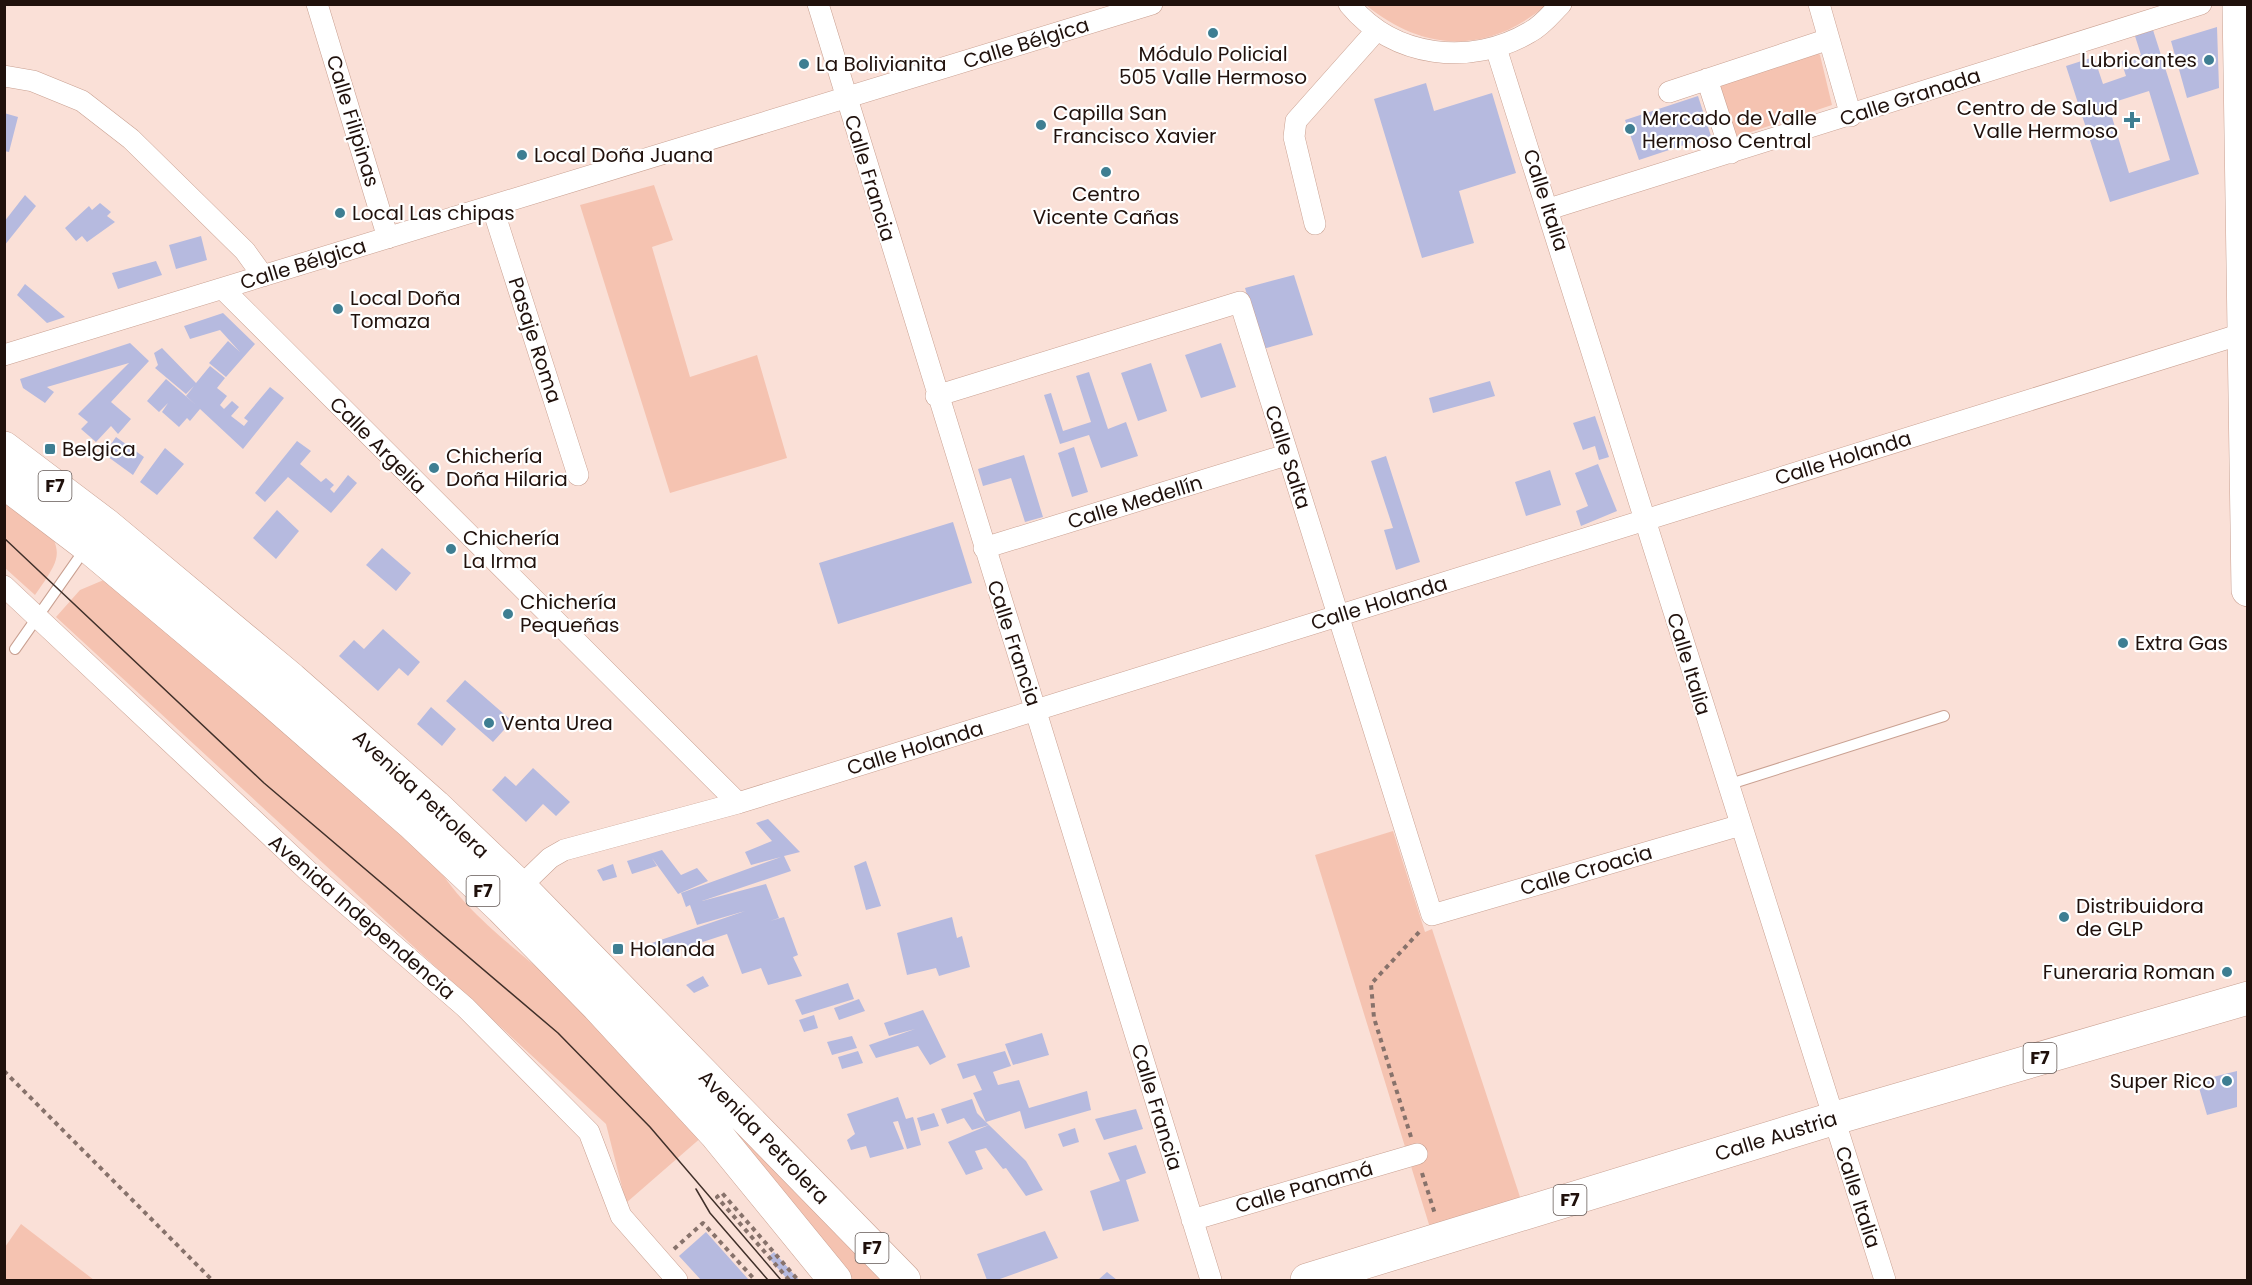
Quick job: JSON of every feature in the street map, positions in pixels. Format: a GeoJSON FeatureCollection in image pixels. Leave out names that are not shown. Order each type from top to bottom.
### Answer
{"type":"FeatureCollection","features":[{"type":"Feature","properties":{"kind":"highway"},"geometry":{"type":"LineString","coordinates":[[2239,4],[2247,590]]}},
{"type":"Feature","properties":{"kind":"highway","name":"Avenida Petrolera"},"geometry":{"type":"LineString","coordinates":[[4,447],[255,686],[412,823],[502,908],[598,1006],[716,1134],[835,1281]]}},
{"type":"Feature","properties":{"kind":"highway","name":"Avenida Petrolera"},"geometry":{"type":"LineString","coordinates":[[4,482],[97,535],[363,740],[520,887],[904,1281]]}},
{"type":"Feature","properties":{"kind":"highway","name":"Calle Austria"},"geometry":{"type":"LineString","coordinates":[[1307,1281],[1832,1119],[2247,998]]}},
{"type":"Feature","properties":{"kind":"street","name":"Calle Filipinas"},"geometry":{"type":"LineString","coordinates":[[317,4],[388,238]]}},
{"type":"Feature","properties":{"kind":"street","name":"Calle Francia"},"geometry":{"type":"LineString","coordinates":[[818,4],[936,396],[1036,711],[1211,1281]]}},
{"type":"Feature","properties":{"kind":"street","name":"Calle Bélgica"},"geometry":{"type":"LineString","coordinates":[[4,355],[1152,4]]}},
{"type":"Feature","properties":{"kind":"street"},"geometry":{"type":"LineString","coordinates":[[1349,4],[1376,31],[1408,46],[1434,53],[1462,54],[1496,48],[1531,32],[1562,4]]}},
{"type":"Feature","properties":{"kind":"street"},"geometry":{"type":"LineString","coordinates":[[1819,4],[1851,116]]}},
{"type":"Feature","properties":{"kind":"street","name":"Calle Granada"},"geometry":{"type":"LineString","coordinates":[[1549,209],[1851,116],[2201,4]]}},
{"type":"Feature","properties":{"kind":"street"},"geometry":{"type":"LineString","coordinates":[[1315,224],[1294,137],[1296,121],[1376,31]]}},
{"type":"Feature","properties":{"kind":"street"},"geometry":{"type":"LineString","coordinates":[[1669,92],[1829,39]]}},
{"type":"Feature","properties":{"kind":"street","name":"Calle Italia"},"geometry":{"type":"LineString","coordinates":[[1496,48],[1549,209],[1727,786],[1884,1281]]}},
{"type":"Feature","properties":{"kind":"street"},"geometry":{"type":"LineString","coordinates":[[4,76],[33,81],[82,101],[131,139],[245,251],[263,276]]}},
{"type":"Feature","properties":{"kind":"street"},"geometry":{"type":"LineString","coordinates":[[1707,80],[1731,153]]}},
{"type":"Feature","properties":{"kind":"street","name":"Pasaje Roma"},"geometry":{"type":"LineString","coordinates":[[492,206],[578,475]]}},
{"type":"Feature","properties":{"kind":"street","name":"Calle Argelia"},"geometry":{"type":"LineString","coordinates":[[223,289],[738,803]]}},
{"type":"Feature","properties":{"kind":"street","name":"Calle Salta"},"geometry":{"type":"LineString","coordinates":[[936,396],[1240,302],[1286,455],[1339,616],[1432,915]]}},
{"type":"Feature","properties":{"kind":"street","name":"Calle Holanda"},"geometry":{"type":"LineString","coordinates":[[520,887],[550,858],[564,850],[738,803],[2245,332]]}},
{"type":"Feature","properties":{"kind":"street","name":"Calle Medellín"},"geometry":{"type":"LineString","coordinates":[[984,548],[1286,455]]}},
{"type":"Feature","properties":{"kind":"street","name":"Avenida Independencia"},"geometry":{"type":"LineString","coordinates":[[4,586],[309,872],[465,1007],[589,1132],[621,1216],[677,1281]]}},
{"type":"Feature","properties":{"kind":"street","name":"Calle Croacia"},"geometry":{"type":"LineString","coordinates":[[1432,915],[1741,825]]}},
{"type":"Feature","properties":{"kind":"street","name":"Calle Panamá"},"geometry":{"type":"LineString","coordinates":[[1192,1220],[1417,1154]]}},
{"type":"Feature","properties":{"kind":"lane"},"geometry":{"type":"LineString","coordinates":[[15,650],[97,535]]}},
{"type":"Feature","properties":{"kind":"lane"},"geometry":{"type":"LineString","coordinates":[[1727,786],[1944,716]]}},
{"type":"Feature","properties":{"kind":"path"},"geometry":{"type":"LineString","coordinates":[[1432,915],[1371,984],[1374,1018],[1443,1239]]}},
{"type":"Feature","properties":{"kind":"path"},"geometry":{"type":"LineString","coordinates":[[4,1071],[212,1281]]}},
{"type":"Feature","properties":{"kind":"path"},"geometry":{"type":"LineString","coordinates":[[789,1281],[717,1197],[722,1193],[798,1281]]}},
{"type":"Feature","properties":{"kind":"path"},"geometry":{"type":"LineString","coordinates":[[660,1262],[703,1223],[755,1281]]}},
{"type":"Feature","properties":{"kind":"shaded area"},"geometry":{"type":"Polygon","coordinates":[[[1366,5],[1546,5],[1524,21],[1502,32],[1479,39],[1456,41],[1433,39],[1411,32],[1388,21],[1366,5]]]}},
{"type":"Feature","properties":{"kind":"shaded area"},"geometry":{"type":"Polygon","coordinates":[[[1817,52],[1820,55],[1832,105],[1736,137],[1719,83],[1817,52]]]}},
{"type":"Feature","properties":{"kind":"shaded area"},"geometry":{"type":"Polygon","coordinates":[[[654,185],[673,240],[652,247],[690,377],[757,355],[787,458],[670,493],[580,205],[654,185]]]}},
{"type":"Feature","properties":{"kind":"shaded area"},"geometry":{"type":"Polygon","coordinates":[[[4,497],[43,526],[56,545],[57,555],[53,567],[35,595],[5,568],[4,497]]]}},
{"type":"Feature","properties":{"kind":"shaded area"},"geometry":{"type":"Polygon","coordinates":[[[106,579],[432,857],[445,878],[477,915],[587,1012],[703,1136],[626,1203],[606,1124],[56,617],[80,590],[106,579]]]}},
{"type":"Feature","properties":{"kind":"shaded area"},"geometry":{"type":"Polygon","coordinates":[[[343,740],[889,1280],[850,1280],[759,1167],[343,740]]]}},
{"type":"Feature","properties":{"kind":"shaded area"},"geometry":{"type":"Polygon","coordinates":[[[1393,831],[1425,932],[1432,929],[1522,1203],[1431,1231],[1315,855],[1393,831]]]}},
{"type":"Feature","properties":{"kind":"shaded area"},"geometry":{"type":"Polygon","coordinates":[[[21,1224],[94,1280],[5,1280],[5,1247],[21,1224]]]}},
{"type":"Feature","properties":{"kind":"building"},"geometry":{"type":"Polygon","coordinates":[[[2217,27],[2219,88],[2187,98],[2171,41],[2217,27]]]}},
{"type":"Feature","properties":{"kind":"building","name":"Centro de Salud Valle Hermoso"},"geometry":{"type":"Polygon","coordinates":[[[2153,30],[2199,174],[2110,202],[2066,66],[2094,57],[2103,84],[2126,76],[2121,61],[2141,55],[2135,36],[2153,30]],[[2149,91],[2108,104],[2129,173],[2170,160],[2149,91]]]}},
{"type":"Feature","properties":{"kind":"building"},"geometry":{"type":"Polygon","coordinates":[[[1426,83],[1434,111],[1492,93],[1516,173],[1459,191],[1474,243],[1422,258],[1374,99],[1426,83]]]}},
{"type":"Feature","properties":{"kind":"building"},"geometry":{"type":"Polygon","coordinates":[[[1698,96],[1711,136],[1639,160],[1625,120],[1698,96]]]}},
{"type":"Feature","properties":{"kind":"building"},"geometry":{"type":"Polygon","coordinates":[[[4,113],[18,117],[9,152],[4,151],[4,113]]]}},
{"type":"Feature","properties":{"kind":"building"},"geometry":{"type":"Polygon","coordinates":[[[25,195],[36,206],[4,246],[4,222],[25,195]]]}},
{"type":"Feature","properties":{"kind":"building"},"geometry":{"type":"Polygon","coordinates":[[[100,203],[111,212],[107,216],[115,222],[87,242],[82,236],[76,241],[65,228],[89,206],[92,210],[100,203]]]}},
{"type":"Feature","properties":{"kind":"building"},"geometry":{"type":"Polygon","coordinates":[[[201,236],[207,260],[176,269],[169,245],[201,236]]]}},
{"type":"Feature","properties":{"kind":"building"},"geometry":{"type":"Polygon","coordinates":[[[156,261],[162,275],[118,289],[112,273],[156,261]]]}},
{"type":"Feature","properties":{"kind":"building"},"geometry":{"type":"Polygon","coordinates":[[[1294,275],[1313,335],[1263,349],[1245,288],[1294,275]]]}},
{"type":"Feature","properties":{"kind":"building"},"geometry":{"type":"Polygon","coordinates":[[[25,284],[65,317],[47,323],[17,295],[25,284]]]}},
{"type":"Feature","properties":{"kind":"building"},"geometry":{"type":"Polygon","coordinates":[[[223,313],[255,344],[226,377],[209,363],[228,341],[240,352],[220,330],[190,339],[184,326],[223,313]]]}},
{"type":"Feature","properties":{"kind":"building"},"geometry":{"type":"Polygon","coordinates":[[[130,343],[149,361],[111,402],[131,419],[118,434],[111,426],[96,442],[81,429],[88,422],[78,414],[129,363],[47,387],[54,392],[45,403],[23,388],[20,379],[130,343]]]}},
{"type":"Feature","properties":{"kind":"building"},"geometry":{"type":"Polygon","coordinates":[[[1221,343],[1236,387],[1201,398],[1185,355],[1221,343]]]}},
{"type":"Feature","properties":{"kind":"building"},"geometry":{"type":"Polygon","coordinates":[[[162,348],[196,383],[210,366],[225,378],[217,388],[227,396],[220,405],[224,409],[232,401],[239,407],[231,416],[244,426],[248,421],[244,418],[270,387],[284,398],[243,449],[200,409],[190,421],[187,418],[179,427],[162,412],[168,403],[159,412],[147,401],[166,379],[196,405],[186,396],[194,386],[186,394],[155,368],[158,365],[154,353],[162,348]]]}},
{"type":"Feature","properties":{"kind":"building"},"geometry":{"type":"Polygon","coordinates":[[[1151,363],[1167,411],[1138,421],[1121,373],[1151,363]]]}},
{"type":"Feature","properties":{"kind":"building"},"geometry":{"type":"Polygon","coordinates":[[[1089,372],[1108,429],[1126,422],[1138,456],[1101,468],[1089,435],[1060,444],[1044,395],[1051,393],[1063,431],[1091,422],[1076,376],[1089,372]]]}},
{"type":"Feature","properties":{"kind":"building"},"geometry":{"type":"Polygon","coordinates":[[[1490,381],[1495,396],[1433,413],[1429,398],[1490,381]]]}},
{"type":"Feature","properties":{"kind":"building"},"geometry":{"type":"Polygon","coordinates":[[[1595,416],[1609,457],[1599,460],[1595,446],[1583,450],[1573,423],[1595,416]]]}},
{"type":"Feature","properties":{"kind":"building"},"geometry":{"type":"Polygon","coordinates":[[[116,437],[144,457],[133,475],[104,454],[116,437]]]}},
{"type":"Feature","properties":{"kind":"building"},"geometry":{"type":"Polygon","coordinates":[[[297,441],[311,451],[300,464],[321,482],[326,478],[334,485],[330,489],[334,493],[348,475],[357,483],[331,513],[288,477],[265,502],[255,493],[297,441]]]}},
{"type":"Feature","properties":{"kind":"building"},"geometry":{"type":"Polygon","coordinates":[[[1074,447],[1088,492],[1072,497],[1058,453],[1074,447]]]}},
{"type":"Feature","properties":{"kind":"building"},"geometry":{"type":"Polygon","coordinates":[[[165,448],[184,464],[157,495],[140,482],[165,448]]]}},
{"type":"Feature","properties":{"kind":"building"},"geometry":{"type":"Polygon","coordinates":[[[1024,455],[1043,517],[1025,522],[1011,478],[983,486],[978,469],[1024,455]]]}},
{"type":"Feature","properties":{"kind":"building"},"geometry":{"type":"Polygon","coordinates":[[[1386,456],[1420,562],[1396,570],[1384,530],[1393,528],[1371,461],[1386,456]]]}},
{"type":"Feature","properties":{"kind":"building"},"geometry":{"type":"Polygon","coordinates":[[[1598,464],[1617,511],[1581,526],[1576,511],[1588,506],[1575,473],[1598,464]]]}},
{"type":"Feature","properties":{"kind":"building"},"geometry":{"type":"Polygon","coordinates":[[[1550,470],[1561,505],[1526,516],[1515,482],[1550,470]]]}},
{"type":"Feature","properties":{"kind":"building"},"geometry":{"type":"Polygon","coordinates":[[[277,510],[299,531],[276,559],[253,538],[277,510]]]}},
{"type":"Feature","properties":{"kind":"building"},"geometry":{"type":"Polygon","coordinates":[[[953,522],[972,583],[838,624],[819,563],[953,522]]]}},
{"type":"Feature","properties":{"kind":"building"},"geometry":{"type":"Polygon","coordinates":[[[382,548],[411,573],[396,591],[366,565],[382,548]]]}},
{"type":"Feature","properties":{"kind":"building"},"geometry":{"type":"Polygon","coordinates":[[[383,629],[420,662],[408,676],[399,668],[378,691],[339,656],[354,640],[364,649],[383,629]]]}},
{"type":"Feature","properties":{"kind":"building"},"geometry":{"type":"Polygon","coordinates":[[[465,680],[512,721],[493,742],[446,701],[465,680]]]}},
{"type":"Feature","properties":{"kind":"building"},"geometry":{"type":"Polygon","coordinates":[[[431,707],[456,729],[442,746],[417,724],[431,707]]]}},
{"type":"Feature","properties":{"kind":"building"},"geometry":{"type":"Polygon","coordinates":[[[533,768],[570,802],[556,816],[543,804],[526,822],[492,790],[505,776],[516,786],[533,768]]]}},
{"type":"Feature","properties":{"kind":"building"},"geometry":{"type":"Polygon","coordinates":[[[768,819],[800,852],[784,856],[791,871],[702,901],[766,884],[779,918],[770,921],[784,917],[798,955],[793,957],[802,976],[768,985],[761,968],[742,974],[727,934],[660,956],[649,944],[745,911],[697,925],[690,905],[686,907],[681,893],[781,857],[751,865],[745,852],[772,841],[756,823],[768,819]]]}},
{"type":"Feature","properties":{"kind":"building"},"geometry":{"type":"Polygon","coordinates":[[[662,850],[681,875],[697,868],[708,881],[678,894],[652,858],[657,866],[632,874],[627,861],[662,850]]]}},
{"type":"Feature","properties":{"kind":"building"},"geometry":{"type":"Polygon","coordinates":[[[866,861],[881,906],[866,910],[854,866],[866,861]]]}},
{"type":"Feature","properties":{"kind":"building"},"geometry":{"type":"Polygon","coordinates":[[[613,864],[617,877],[603,881],[597,870],[613,864]]]}},
{"type":"Feature","properties":{"kind":"building"},"geometry":{"type":"Polygon","coordinates":[[[952,917],[957,938],[962,936],[970,967],[939,976],[936,968],[907,975],[897,933],[952,917]]]}},
{"type":"Feature","properties":{"kind":"building"},"geometry":{"type":"Polygon","coordinates":[[[703,976],[709,986],[694,993],[686,985],[703,976]]]}},
{"type":"Feature","properties":{"kind":"building"},"geometry":{"type":"Polygon","coordinates":[[[848,983],[854,999],[802,1015],[795,1000],[848,983]]]}},
{"type":"Feature","properties":{"kind":"building"},"geometry":{"type":"Polygon","coordinates":[[[859,999],[865,1011],[839,1020],[834,1008],[859,999]]]}},
{"type":"Feature","properties":{"kind":"building"},"geometry":{"type":"Polygon","coordinates":[[[923,1010],[946,1057],[930,1065],[918,1046],[876,1058],[869,1045],[915,1029],[889,1036],[884,1023],[923,1010]]]}},
{"type":"Feature","properties":{"kind":"building"},"geometry":{"type":"Polygon","coordinates":[[[814,1015],[818,1028],[804,1032],[799,1020],[814,1015]]]}},
{"type":"Feature","properties":{"kind":"building"},"geometry":{"type":"Polygon","coordinates":[[[1042,1033],[1049,1055],[1013,1065],[1005,1044],[1042,1033]]]}},
{"type":"Feature","properties":{"kind":"building"},"geometry":{"type":"Polygon","coordinates":[[[852,1036],[857,1048],[832,1055],[827,1042],[852,1036]]]}},
{"type":"Feature","properties":{"kind":"building"},"geometry":{"type":"Polygon","coordinates":[[[858,1051],[863,1063],[842,1069],[838,1057],[858,1051]]]}},
{"type":"Feature","properties":{"kind":"building"},"geometry":{"type":"Polygon","coordinates":[[[1005,1051],[1011,1066],[993,1072],[998,1085],[1019,1080],[1029,1108],[1087,1091],[1091,1110],[1025,1129],[1020,1111],[986,1122],[973,1093],[982,1090],[975,1075],[963,1079],[957,1064],[1005,1051]]]}},
{"type":"Feature","properties":{"kind":"building"},"geometry":{"type":"Polygon","coordinates":[[[2237,1071],[2237,1107],[2207,1115],[2197,1081],[2237,1071]]]}},
{"type":"Feature","properties":{"kind":"building"},"geometry":{"type":"Polygon","coordinates":[[[898,1097],[906,1119],[913,1117],[921,1145],[907,1149],[898,1121],[893,1122],[904,1149],[870,1158],[866,1146],[851,1150],[847,1140],[855,1134],[847,1114],[898,1097]]]}},
{"type":"Feature","properties":{"kind":"building"},"geometry":{"type":"Polygon","coordinates":[[[972,1099],[977,1113],[989,1125],[972,1130],[964,1118],[947,1124],[941,1109],[972,1099]]]}},
{"type":"Feature","properties":{"kind":"building"},"geometry":{"type":"Polygon","coordinates":[[[1136,1109],[1143,1129],[1104,1140],[1095,1119],[1136,1109]]]}},
{"type":"Feature","properties":{"kind":"building"},"geometry":{"type":"Polygon","coordinates":[[[934,1113],[939,1126],[921,1131],[917,1118],[934,1113]]]}},
{"type":"Feature","properties":{"kind":"building"},"geometry":{"type":"Polygon","coordinates":[[[989,1125],[1026,1161],[1043,1190],[1026,1196],[1006,1168],[1003,1169],[986,1148],[975,1151],[983,1169],[966,1175],[948,1142],[989,1125]]]}},
{"type":"Feature","properties":{"kind":"building"},"geometry":{"type":"Polygon","coordinates":[[[1075,1128],[1079,1142],[1063,1147],[1058,1134],[1075,1128]]]}},
{"type":"Feature","properties":{"kind":"building"},"geometry":{"type":"Polygon","coordinates":[[[1136,1145],[1146,1173],[1126,1180],[1139,1221],[1103,1231],[1090,1191],[1120,1181],[1108,1153],[1136,1145]]]}},
{"type":"Feature","properties":{"kind":"building"},"geometry":{"type":"Polygon","coordinates":[[[1045,1231],[1058,1258],[997,1280],[987,1280],[977,1254],[1045,1231]]]}},
{"type":"Feature","properties":{"kind":"building"},"geometry":{"type":"Polygon","coordinates":[[[706,1232],[749,1280],[701,1280],[679,1256],[706,1232]]]}},
{"type":"Feature","properties":{"kind":"building"},"geometry":{"type":"Polygon","coordinates":[[[774,1252],[799,1280],[788,1280],[768,1257],[774,1252]]]}},
{"type":"Feature","properties":{"kind":"building"},"geometry":{"type":"Polygon","coordinates":[[[1107,1272],[1117,1280],[1098,1280],[1107,1272]]]}},
{"type":"Feature","properties":{"kind":"tram line"},"geometry":{"type":"LineString","coordinates":[[4,538],[264,783],[558,1033],[650,1127],[781,1280]]}},
{"type":"Feature","properties":{"kind":"tram line"},"geometry":{"type":"LineString","coordinates":[[696,1189],[710,1213],[768,1280]]}},
{"type":"Feature","properties":{"kind":"place","name":"Módulo Policial 505 Valle Hermoso"},"geometry":{"type":"Point","coordinates":[1213,33]}},
{"type":"Feature","properties":{"kind":"place","name":"Lubricantes"},"geometry":{"type":"Point","coordinates":[2209,60]}},
{"type":"Feature","properties":{"kind":"place","name":"La Bolivianita"},"geometry":{"type":"Point","coordinates":[804,64]}},
{"type":"Feature","properties":{"kind":"place","name":"Centro de Salud Valle Hermoso"},"geometry":{"type":"Point","coordinates":[2132,120]}},
{"type":"Feature","properties":{"kind":"place","name":"Capilla San Francisco Xavier"},"geometry":{"type":"Point","coordinates":[1041,125]}},
{"type":"Feature","properties":{"kind":"place","name":"Mercado de Valle Hermoso Central"},"geometry":{"type":"Point","coordinates":[1630,129]}},
{"type":"Feature","properties":{"kind":"place","name":"Local Doña Juana"},"geometry":{"type":"Point","coordinates":[522,155]}},
{"type":"Feature","properties":{"kind":"place","name":"Centro Vicente Cañas"},"geometry":{"type":"Point","coordinates":[1106,172]}},
{"type":"Feature","properties":{"kind":"place","name":"Local Las chipas"},"geometry":{"type":"Point","coordinates":[340,213]}},
{"type":"Feature","properties":{"kind":"place","name":"Local Doña Tomaza"},"geometry":{"type":"Point","coordinates":[338,309]}},
{"type":"Feature","properties":{"kind":"place","name":"Belgica"},"geometry":{"type":"Point","coordinates":[50,449]}},
{"type":"Feature","properties":{"kind":"place","name":"Chichería Doña Hilaria"},"geometry":{"type":"Point","coordinates":[434,468]}},
{"type":"Feature","properties":{"kind":"place","name":"Chichería La Irma"},"geometry":{"type":"Point","coordinates":[451,549]}},
{"type":"Feature","properties":{"kind":"place","name":"Chichería Pequeñas"},"geometry":{"type":"Point","coordinates":[508,614]}},
{"type":"Feature","properties":{"kind":"place","name":"Extra Gas"},"geometry":{"type":"Point","coordinates":[2123,643]}},
{"type":"Feature","properties":{"kind":"place","name":"Venta Urea"},"geometry":{"type":"Point","coordinates":[489,723]}},
{"type":"Feature","properties":{"kind":"place","name":"Distribuidora de GLP"},"geometry":{"type":"Point","coordinates":[2064,917]}},
{"type":"Feature","properties":{"kind":"place","name":"Holanda"},"geometry":{"type":"Point","coordinates":[618,949]}},
{"type":"Feature","properties":{"kind":"place","name":"Funeraria Roman"},"geometry":{"type":"Point","coordinates":[2227,972]}},
{"type":"Feature","properties":{"kind":"place","name":"Super Rico"},"geometry":{"type":"Point","coordinates":[2227,1081]}}]}
